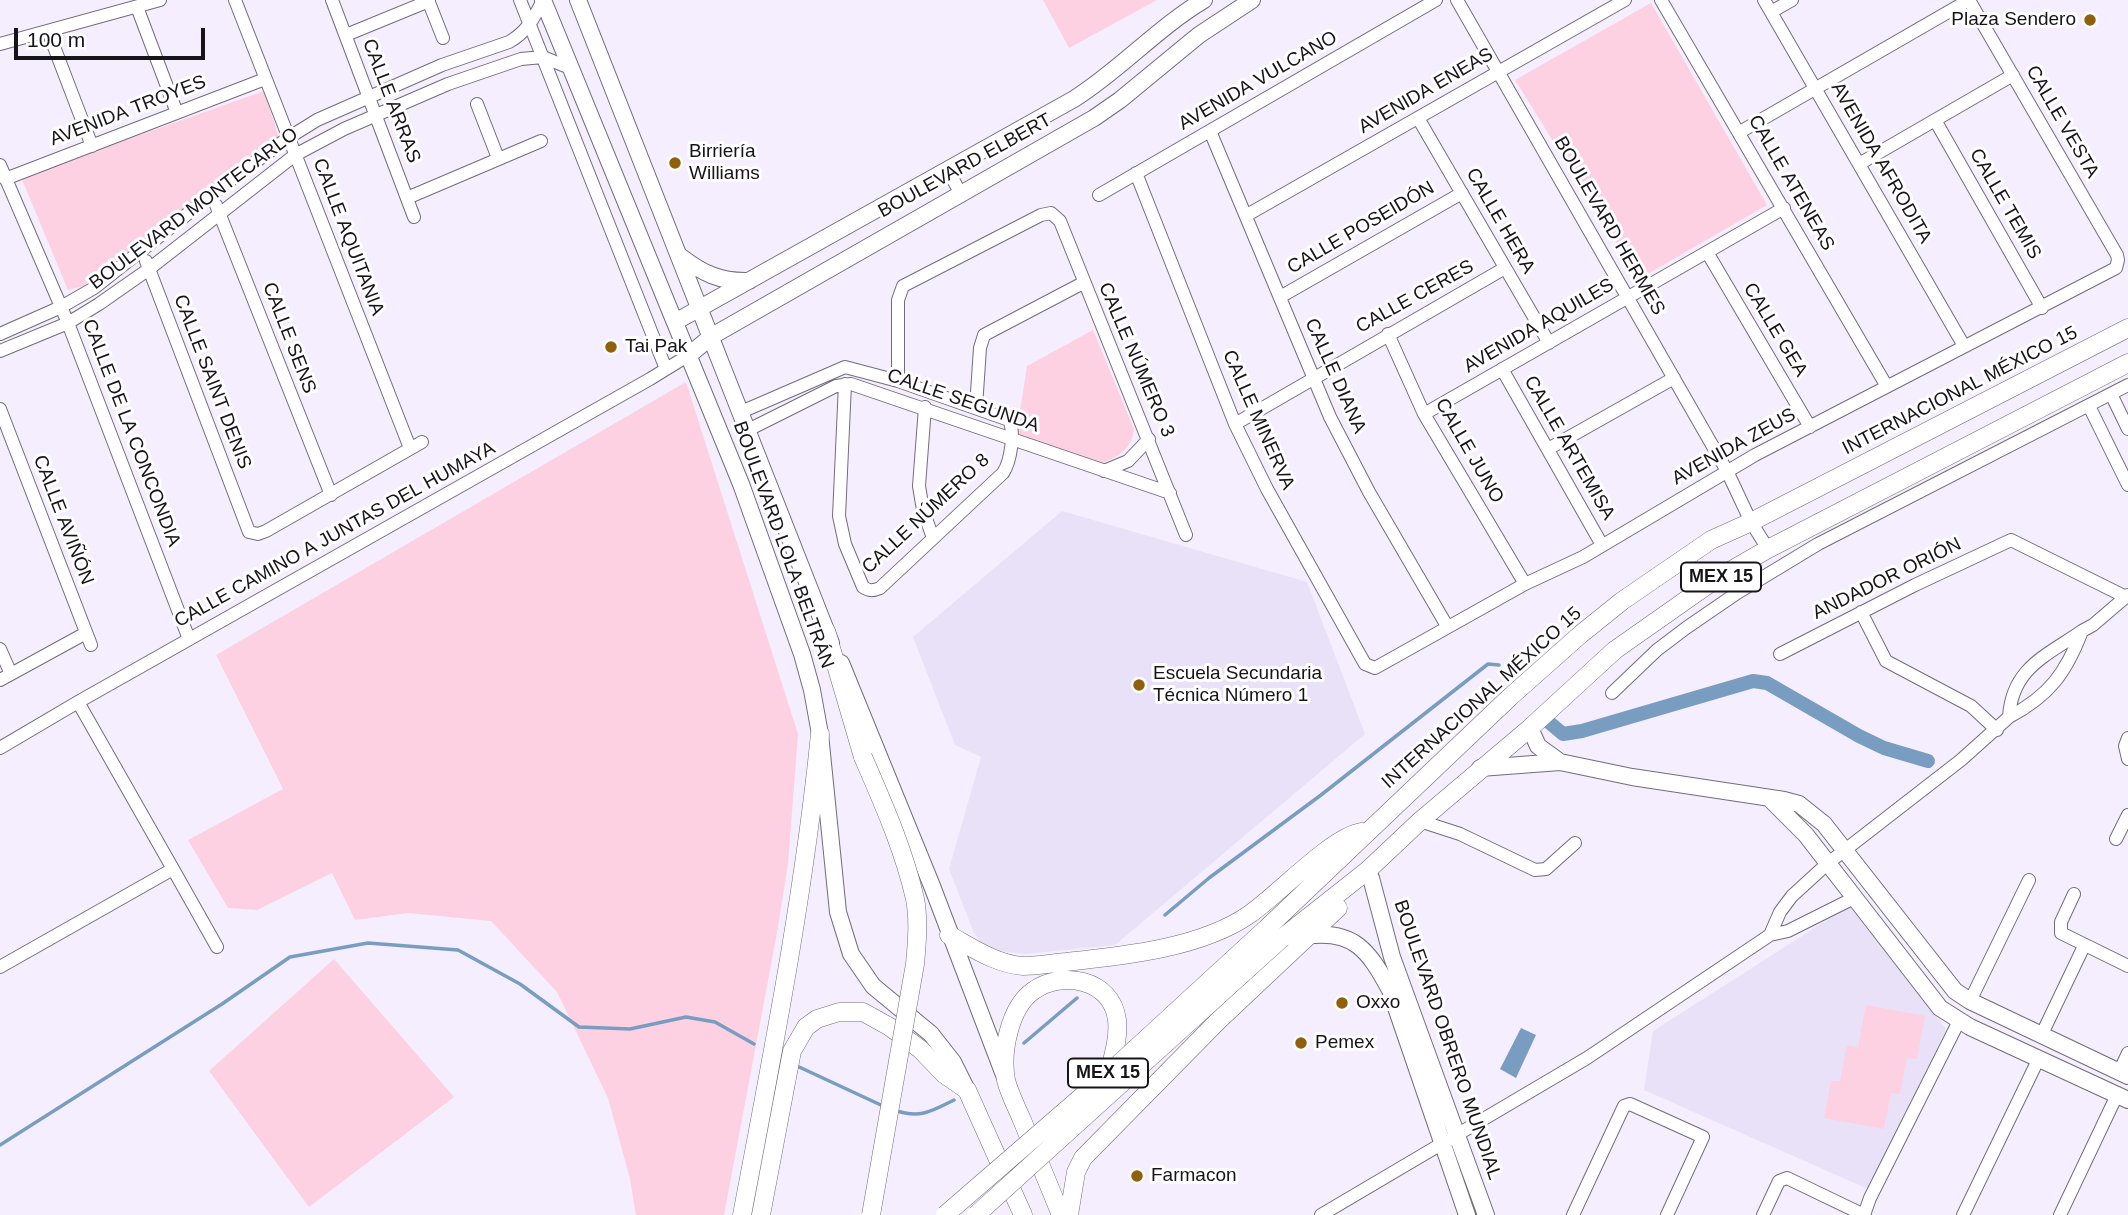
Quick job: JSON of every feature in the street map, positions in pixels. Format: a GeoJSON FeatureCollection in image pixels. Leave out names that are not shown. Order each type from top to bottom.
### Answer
{"type":"FeatureCollection","features":[{"type":"Feature","properties":{"kind":"main road","name":"INTERNACIONAL MÉXICO 15"},"geometry":{"type":"LineString","coordinates":[[977,1214],[1275,932],[1369,831],[1510,698],[1622,601],[1711,540],[2128,328]]}},
{"type":"Feature","properties":{"kind":"main road","name":"INTERNACIONAL MÉXICO 15"},"geometry":{"type":"LineString","coordinates":[[945,1215],[1275,932],[1386,853],[1615,650],[1716,579],[1768,549],[2128,363]]}},
{"type":"Feature","properties":{"kind":"main road"},"geometry":{"type":"LineString","coordinates":[[826,631],[863,757],[895,831],[915,901],[915,964],[871,1215]]}},
{"type":"Feature","properties":{"kind":"main road"},"geometry":{"type":"LineString","coordinates":[[742,1215],[775,1041],[814,801],[820,734]]}},
{"type":"Feature","properties":{"kind":"main road"},"geometry":{"type":"LineString","coordinates":[[949,935],[995,960],[1023,966],[1111,958],[1198,940],[1226,929],[1251,914],[1341,840],[1369,831]]}},
{"type":"Feature","properties":{"kind":"main road"},"geometry":{"type":"LineString","coordinates":[[1069,1215],[1076,1172],[1083,1158],[1209,1029],[1371,878],[1384,864],[1386,853]]}},
{"type":"Feature","properties":{"kind":"main road"},"geometry":{"type":"LineString","coordinates":[[1061,1215],[1006,1080],[1006,1042],[1014,1012],[1031,992],[1054,981],[1077,980],[1092,984],[1103,992],[1113,1006],[1117,1020],[1116,1045],[1109,1073]]}},
{"type":"Feature","properties":{"kind":"main road"},"geometry":{"type":"LineString","coordinates":[[761,1215],[792,1051],[806,1027],[817,1019],[839,1012],[863,1012],[900,1034],[920,1049],[944,1074],[967,1090],[1023,1215]]}},
{"type":"Feature","properties":{"kind":"street"},"geometry":{"type":"LineString","coordinates":[[0,44],[160,0]]}},
{"type":"Feature","properties":{"kind":"street","name":"CALLE AQUITANIA"},"geometry":{"type":"LineString","coordinates":[[235,0],[410,449]]}},
{"type":"Feature","properties":{"kind":"street","name":"CALLE ARRAS"},"geometry":{"type":"LineString","coordinates":[[332,0],[414,217]]}},
{"type":"Feature","properties":{"kind":"street"},"geometry":{"type":"LineString","coordinates":[[346,36],[428,0],[443,38]]}},
{"type":"Feature","properties":{"kind":"street"},"geometry":{"type":"LineString","coordinates":[[520,0],[666,369]]}},
{"type":"Feature","properties":{"kind":"street","name":"BOULEVARD MONTECARLO"},"geometry":{"type":"LineString","coordinates":[[0,334],[61,307],[94,288],[211,196],[288,138],[317,120],[430,69],[520,36],[530,25],[543,0]]}},
{"type":"Feature","properties":{"kind":"street","name":"BOULEVARD LOLA BELTRÁN"},"geometry":{"type":"LineString","coordinates":[[543,0],[741,484],[802,654],[820,734],[838,912],[851,954],[873,986],[931,1034],[953,1062],[967,1090]]}},
{"type":"Feature","properties":{"kind":"street","name":"BOULEVARD LOLA BELTRÁN"},"geometry":{"type":"LineString","coordinates":[[578,0],[1006,1080]]}},
{"type":"Feature","properties":{"kind":"street","name":"BOULEVARD ELBERT"},"geometry":{"type":"LineString","coordinates":[[675,322],[1095,86],[1158,32],[1204,0]]}},
{"type":"Feature","properties":{"kind":"street","name":"BOULEVARD ELBERT"},"geometry":{"type":"LineString","coordinates":[[689,355],[712,336],[1110,108],[1199,35],[1252,0]]}},
{"type":"Feature","properties":{"kind":"street","name":"AVENIDA VULCANO"},"geometry":{"type":"LineString","coordinates":[[1100,195],[1436,0]]}},
{"type":"Feature","properties":{"kind":"street","name":"BOULEVARD HERMES"},"geometry":{"type":"LineString","coordinates":[[1457,0],[1727,471],[1751,522],[1768,549]]}},
{"type":"Feature","properties":{"kind":"street","name":"AVENIDA ENEAS"},"geometry":{"type":"LineString","coordinates":[[1247,215],[1625,0]]}},
{"type":"Feature","properties":{"kind":"street","name":"CALLE ATENEAS"},"geometry":{"type":"LineString","coordinates":[[1661,0],[1886,385]]}},
{"type":"Feature","properties":{"kind":"street","name":"AVENIDA AFRODITA"},"geometry":{"type":"LineString","coordinates":[[1764,0],[1964,346]]}},
{"type":"Feature","properties":{"kind":"street"},"geometry":{"type":"LineString","coordinates":[[1771,12],[1792,0]]}},
{"type":"Feature","properties":{"kind":"street"},"geometry":{"type":"LineString","coordinates":[[1740,132],[1969,0]]}},
{"type":"Feature","properties":{"kind":"street","name":"CALLE VESTA"},"geometry":{"type":"LineString","coordinates":[[1969,0],[2117,255],[2118,264]]}},
{"type":"Feature","properties":{"kind":"street"},"geometry":{"type":"LineString","coordinates":[[137,7],[177,113]]}},
{"type":"Feature","properties":{"kind":"street"},"geometry":{"type":"LineString","coordinates":[[48,31],[92,146]]}},
{"type":"Feature","properties":{"kind":"street"},"geometry":{"type":"LineString","coordinates":[[480,51],[491,69]]}},
{"type":"Feature","properties":{"kind":"street"},"geometry":{"type":"LineString","coordinates":[[542,57],[570,68]]}},
{"type":"Feature","properties":{"kind":"street","name":"BOULEVARD MONTECARLO"},"geometry":{"type":"LineString","coordinates":[[0,351],[68,323],[149,269],[295,155],[344,129],[491,69],[521,59],[542,57]]}},
{"type":"Feature","properties":{"kind":"street"},"geometry":{"type":"LineString","coordinates":[[1859,164],[2013,75]]}},
{"type":"Feature","properties":{"kind":"street","name":"AVENIDA TROYES"},"geometry":{"type":"LineString","coordinates":[[5,179],[265,79]]}},
{"type":"Feature","properties":{"kind":"street"},"geometry":{"type":"LineString","coordinates":[[477,104],[498,158]]}},
{"type":"Feature","properties":{"kind":"street","name":"CALLE HERA"},"geometry":{"type":"LineString","coordinates":[[1418,118],[1549,343]]}},
{"type":"Feature","properties":{"kind":"street","name":"CALLE TEMIS"},"geometry":{"type":"LineString","coordinates":[[1935,120],[2042,308]]}},
{"type":"Feature","properties":{"kind":"street","name":"CALLE DIANA"},"geometry":{"type":"LineString","coordinates":[[1210,131],[1330,417],[1369,492],[1447,626]]}},
{"type":"Feature","properties":{"kind":"street"},"geometry":{"type":"LineString","coordinates":[[407,198],[541,141]]}},
{"type":"Feature","properties":{"kind":"street","name":"CALLE DE LA CONCONDIA"},"geometry":{"type":"LineString","coordinates":[[0,165],[68,323],[189,639]]}},
{"type":"Feature","properties":{"kind":"street"},"geometry":{"type":"LineString","coordinates":[[947,169],[960,192]]}},
{"type":"Feature","properties":{"kind":"street","name":"CALLE MINERVA"},"geometry":{"type":"LineString","coordinates":[[1136,173],[1235,424],[1282,516],[1365,664],[1371,668]]}},
{"type":"Feature","properties":{"kind":"street","name":"CALLE POSEIDÓN"},"geometry":{"type":"LineString","coordinates":[[1280,297],[1462,193]]}},
{"type":"Feature","properties":{"kind":"street","name":"CALLE SENS"},"geometry":{"type":"LineString","coordinates":[[211,196],[331,495]]}},
{"type":"Feature","properties":{"kind":"street","name":"AVENIDA AQUILES"},"geometry":{"type":"LineString","coordinates":[[1424,414],[1784,208]]}},
{"type":"Feature","properties":{"kind":"street","name":"CALLE NÚMERO 3"},"geometry":{"type":"LineString","coordinates":[[898,381],[898,300],[903,286],[1041,215],[1051,213],[1060,221],[1186,534]]}},
{"type":"Feature","properties":{"kind":"street","name":"CALLE SAINT DENIS"},"geometry":{"type":"LineString","coordinates":[[141,251],[249,532],[258,534],[331,495]]}},
{"type":"Feature","properties":{"kind":"street","name":"CALLE GEA"},"geometry":{"type":"LineString","coordinates":[[1707,252],[1810,427]]}},
{"type":"Feature","properties":{"kind":"street"},"geometry":{"type":"LineString","coordinates":[[678,254],[713,277],[751,281]]}},
{"type":"Feature","properties":{"kind":"street","name":"AVENIDA ZEUS"},"geometry":{"type":"LineString","coordinates":[[1371,668],[1380,667],[1447,626],[1525,584],[1583,557],[1727,471],[1886,385],[2042,308],[2112,271],[2118,264]]}},
{"type":"Feature","properties":{"kind":"street","name":"CALLE CERES"},"geometry":{"type":"LineString","coordinates":[[1235,424],[1505,268]]}},
{"type":"Feature","properties":{"kind":"street"},"geometry":{"type":"LineString","coordinates":[[976,407],[980,348],[984,335],[1083,283]]}},
{"type":"Feature","properties":{"kind":"street","name":"CALLE JUNO"},"geometry":{"type":"LineString","coordinates":[[1388,334],[1424,414],[1525,584]]}},
{"type":"Feature","properties":{"kind":"street","name":"CALLE CAMINO A JUNTAS DEL HUMAYA"},"geometry":{"type":"LineString","coordinates":[[0,748],[689,355]]}},
{"type":"Feature","properties":{"kind":"street","name":"CALLE SEGUNDA"},"geometry":{"type":"LineString","coordinates":[[741,412],[845,366],[1006,418]]}},
{"type":"Feature","properties":{"kind":"street","name":"CALLE ARTEMISA"},"geometry":{"type":"LineString","coordinates":[[1502,369],[1602,545]]}},
{"type":"Feature","properties":{"kind":"street"},"geometry":{"type":"LineString","coordinates":[[1548,449],[1674,378]]}},
{"type":"Feature","properties":{"kind":"street"},"geometry":{"type":"LineString","coordinates":[[748,430],[845,384]]}},
{"type":"Feature","properties":{"kind":"street","name":"CALLE SEGUNDA"},"geometry":{"type":"LineString","coordinates":[[845,384],[857,385],[925,407],[1170,493]]}},
{"type":"Feature","properties":{"kind":"street","name":"CALLE NÚMERO 8"},"geometry":{"type":"LineString","coordinates":[[845,384],[839,516],[845,544],[863,587],[867,590],[880,588],[1003,473],[1011,438],[1011,422],[1006,418]]}},
{"type":"Feature","properties":{"kind":"street"},"geometry":{"type":"LineString","coordinates":[[1612,693],[1657,650],[1737,593],[1818,544],[2128,385]]}},
{"type":"Feature","properties":{"kind":"street"},"geometry":{"type":"LineString","coordinates":[[2111,394],[2128,429]]}},
{"type":"Feature","properties":{"kind":"street"},"geometry":{"type":"LineString","coordinates":[[2089,406],[2128,485]]}},
{"type":"Feature","properties":{"kind":"street"},"geometry":{"type":"LineString","coordinates":[[925,407],[919,486],[923,510],[933,538]]}},
{"type":"Feature","properties":{"kind":"street","name":"CALLE AVIÑÓN"},"geometry":{"type":"LineString","coordinates":[[0,409],[89,639],[5,677]]}},
{"type":"Feature","properties":{"kind":"street"},"geometry":{"type":"LineString","coordinates":[[1104,471],[1128,461],[1149,439]]}},
{"type":"Feature","properties":{"kind":"street"},"geometry":{"type":"LineString","coordinates":[[331,495],[422,442]]}},
{"type":"Feature","properties":{"kind":"street","name":"ANDADOR ORIÓN"},"geometry":{"type":"LineString","coordinates":[[1780,654],[2011,540],[2127,596]]}},
{"type":"Feature","properties":{"kind":"street"},"geometry":{"type":"LineString","coordinates":[[2009,718],[2010,704],[2024,674],[2038,660],[2093,625],[2127,596]]}},
{"type":"Feature","properties":{"kind":"street"},"geometry":{"type":"LineString","coordinates":[[1861,612],[1886,661],[1971,706],[1997,730]]}},
{"type":"Feature","properties":{"kind":"street"},"geometry":{"type":"LineString","coordinates":[[1770,935],[1780,912],[1792,896],[1827,864],[1961,760],[2009,718],[2048,691],[2069,659],[2082,631]]}},
{"type":"Feature","properties":{"kind":"street"},"geometry":{"type":"LineString","coordinates":[[0,649],[5,677]]}},
{"type":"Feature","properties":{"kind":"street"},"geometry":{"type":"LineString","coordinates":[[78,702],[217,947]]}},
{"type":"Feature","properties":{"kind":"street"},"geometry":{"type":"LineString","coordinates":[[1530,728],[1538,746],[1560,762]]}},
{"type":"Feature","properties":{"kind":"street"},"geometry":{"type":"LineString","coordinates":[[2128,738],[2124,746],[2128,759]]}},
{"type":"Feature","properties":{"kind":"street"},"geometry":{"type":"LineString","coordinates":[[1480,768],[1560,762],[1632,777],[1799,804],[1824,824],[1846,850],[1948,985],[1970,1001],[2123,1074],[2128,1053]]}},
{"type":"Feature","properties":{"kind":"street"},"geometry":{"type":"LineString","coordinates":[[1770,799],[1806,835],[1940,1008],[1959,1021],[2122,1098],[2060,1215]]}},
{"type":"Feature","properties":{"kind":"street"},"geometry":{"type":"LineString","coordinates":[[2116,839],[2128,815]]}},
{"type":"Feature","properties":{"kind":"street"},"geometry":{"type":"LineString","coordinates":[[1420,821],[1460,834],[1535,870],[1546,869],[1575,844]]}},
{"type":"Feature","properties":{"kind":"street"},"geometry":{"type":"LineString","coordinates":[[0,967],[173,869]]}},
{"type":"Feature","properties":{"kind":"street","name":"BOULEVARD OBRERO MUNDIAL"},"geometry":{"type":"LineString","coordinates":[[1371,878],[1392,957],[1486,1215]]}},
{"type":"Feature","properties":{"kind":"street"},"geometry":{"type":"LineString","coordinates":[[1970,1001],[2029,880]]}},
{"type":"Feature","properties":{"kind":"street"},"geometry":{"type":"LineString","coordinates":[[2074,894],[2061,922],[2061,933],[2128,966]]}},
{"type":"Feature","properties":{"kind":"street"},"geometry":{"type":"LineString","coordinates":[[1321,1215],[1587,1058],[1770,935],[1788,930],[1854,898]]}},
{"type":"Feature","properties":{"kind":"street","name":"BOULEVARD OBRERO MUNDIAL"},"geometry":{"type":"LineString","coordinates":[[1307,936],[1333,934],[1352,940],[1362,947],[1376,965],[1390,990],[1467,1215]]}},
{"type":"Feature","properties":{"kind":"street"},"geometry":{"type":"LineString","coordinates":[[2041,1036],[2084,946]]}},
{"type":"Feature","properties":{"kind":"street"},"geometry":{"type":"LineString","coordinates":[[1763,1215],[1779,1181],[1787,1178],[1864,1215],[1959,1021]]}},
{"type":"Feature","properties":{"kind":"street"},"geometry":{"type":"LineString","coordinates":[[2011,1045],[2021,1025]]}},
{"type":"Feature","properties":{"kind":"street"},"geometry":{"type":"LineString","coordinates":[[1963,1215],[2039,1058]]}},
{"type":"Feature","properties":{"kind":"street"},"geometry":{"type":"LineString","coordinates":[[1573,1215],[1627,1104],[1703,1137],[1667,1215]]}},
{"type":"Feature","properties":{"kind":"shaded area"},"geometry":{"type":"Polygon","coordinates":[[[1043,0],[1157,0],[1069,48],[1043,0]]]}},
{"type":"Feature","properties":{"kind":"shaded area"},"geometry":{"type":"Polygon","coordinates":[[[1651,3],[1767,205],[1639,279],[1515,80],[1651,3]]]}},
{"type":"Feature","properties":{"kind":"shaded area"},"geometry":{"type":"Polygon","coordinates":[[[264,91],[279,138],[83,286],[68,290],[21,177],[264,91]]]}},
{"type":"Feature","properties":{"kind":"shaded area"},"geometry":{"type":"Polygon","coordinates":[[[1093,330],[1134,429],[1131,441],[1124,451],[1102,463],[1016,437],[1027,366],[1093,330]]]}},
{"type":"Feature","properties":{"kind":"shaded area"},"geometry":{"type":"Polygon","coordinates":[[[686,382],[798,734],[788,864],[724,1215],[636,1215],[630,1179],[608,1098],[557,992],[491,921],[408,913],[355,920],[332,873],[257,910],[228,908],[188,840],[283,789],[216,655],[686,382]]]}},
{"type":"Feature","properties":{"kind":"shaded area","name":"Escuela Secundaria Técnica Número 1"},"geometry":{"type":"Polygon","coordinates":[[[1062,511],[1307,582],[1365,734],[1115,945],[1025,954],[1000,951],[983,945],[974,933],[949,869],[981,757],[955,745],[913,637],[1062,511]]]}},
{"type":"Feature","properties":{"kind":"shaded area"},"geometry":{"type":"Polygon","coordinates":[[[1849,906],[1946,1029],[1868,1189],[1644,1090],[1653,1031],[1849,906]]]}},
{"type":"Feature","properties":{"kind":"shaded area"},"geometry":{"type":"Polygon","coordinates":[[[334,959],[454,1097],[309,1207],[209,1071],[334,959]]]}},
{"type":"Feature","properties":{"kind":"shaded area"},"geometry":{"type":"Polygon","coordinates":[[[1866,1005],[1925,1016],[1917,1059],[1907,1058],[1900,1094],[1891,1093],[1884,1129],[1824,1118],[1831,1081],[1840,1081],[1847,1045],[1858,1048],[1866,1005]]]}},
{"type":"Feature","properties":{"kind":"water"},"geometry":{"type":"Polygon","coordinates":[[[1521,1028],[1536,1035],[1516,1078],[1500,1069],[1521,1028]]]}},
{"type":"Feature","properties":{"kind":"waterway"},"geometry":{"type":"LineString","coordinates":[[1165,915],[1209,878],[1321,795],[1488,664],[1499,665]]}},
{"type":"Feature","properties":{"kind":"waterway"},"geometry":{"type":"LineString","coordinates":[[1544,718],[1563,734],[1582,731],[1753,681],[1767,683],[1884,748],[1928,761]]}},
{"type":"Feature","properties":{"kind":"waterway"},"geometry":{"type":"LineString","coordinates":[[0,1145],[222,1004],[290,957],[368,943],[458,950],[520,984],[579,1027],[630,1029],[686,1017],[715,1022],[754,1044]]}},
{"type":"Feature","properties":{"kind":"waterway"},"geometry":{"type":"LineString","coordinates":[[1024,1043],[1077,998]]}},
{"type":"Feature","properties":{"kind":"waterway"},"geometry":{"type":"LineString","coordinates":[[797,1066],[883,1106]]}},
{"type":"Feature","properties":{"kind":"waterway"},"geometry":{"type":"LineString","coordinates":[[894,1110],[911,1114],[925,1113],[954,1100]]}},
{"type":"Feature","properties":{"kind":"place","name":"Plaza Sendero"},"geometry":{"type":"Point","coordinates":[2090,20]}},
{"type":"Feature","properties":{"kind":"place","name":"Birriería Williams"},"geometry":{"type":"Point","coordinates":[675,163]}},
{"type":"Feature","properties":{"kind":"place","name":"Tai Pak"},"geometry":{"type":"Point","coordinates":[611,347]}},
{"type":"Feature","properties":{"kind":"place","name":"Escuela Secundaria Técnica Número 1"},"geometry":{"type":"Point","coordinates":[1139,685]}},
{"type":"Feature","properties":{"kind":"place","name":"Oxxo"},"geometry":{"type":"Point","coordinates":[1342,1003]}},
{"type":"Feature","properties":{"kind":"place","name":"Pemex"},"geometry":{"type":"Point","coordinates":[1301,1043]}},
{"type":"Feature","properties":{"kind":"place","name":"Farmacon"},"geometry":{"type":"Point","coordinates":[1137,1176]}}]}
